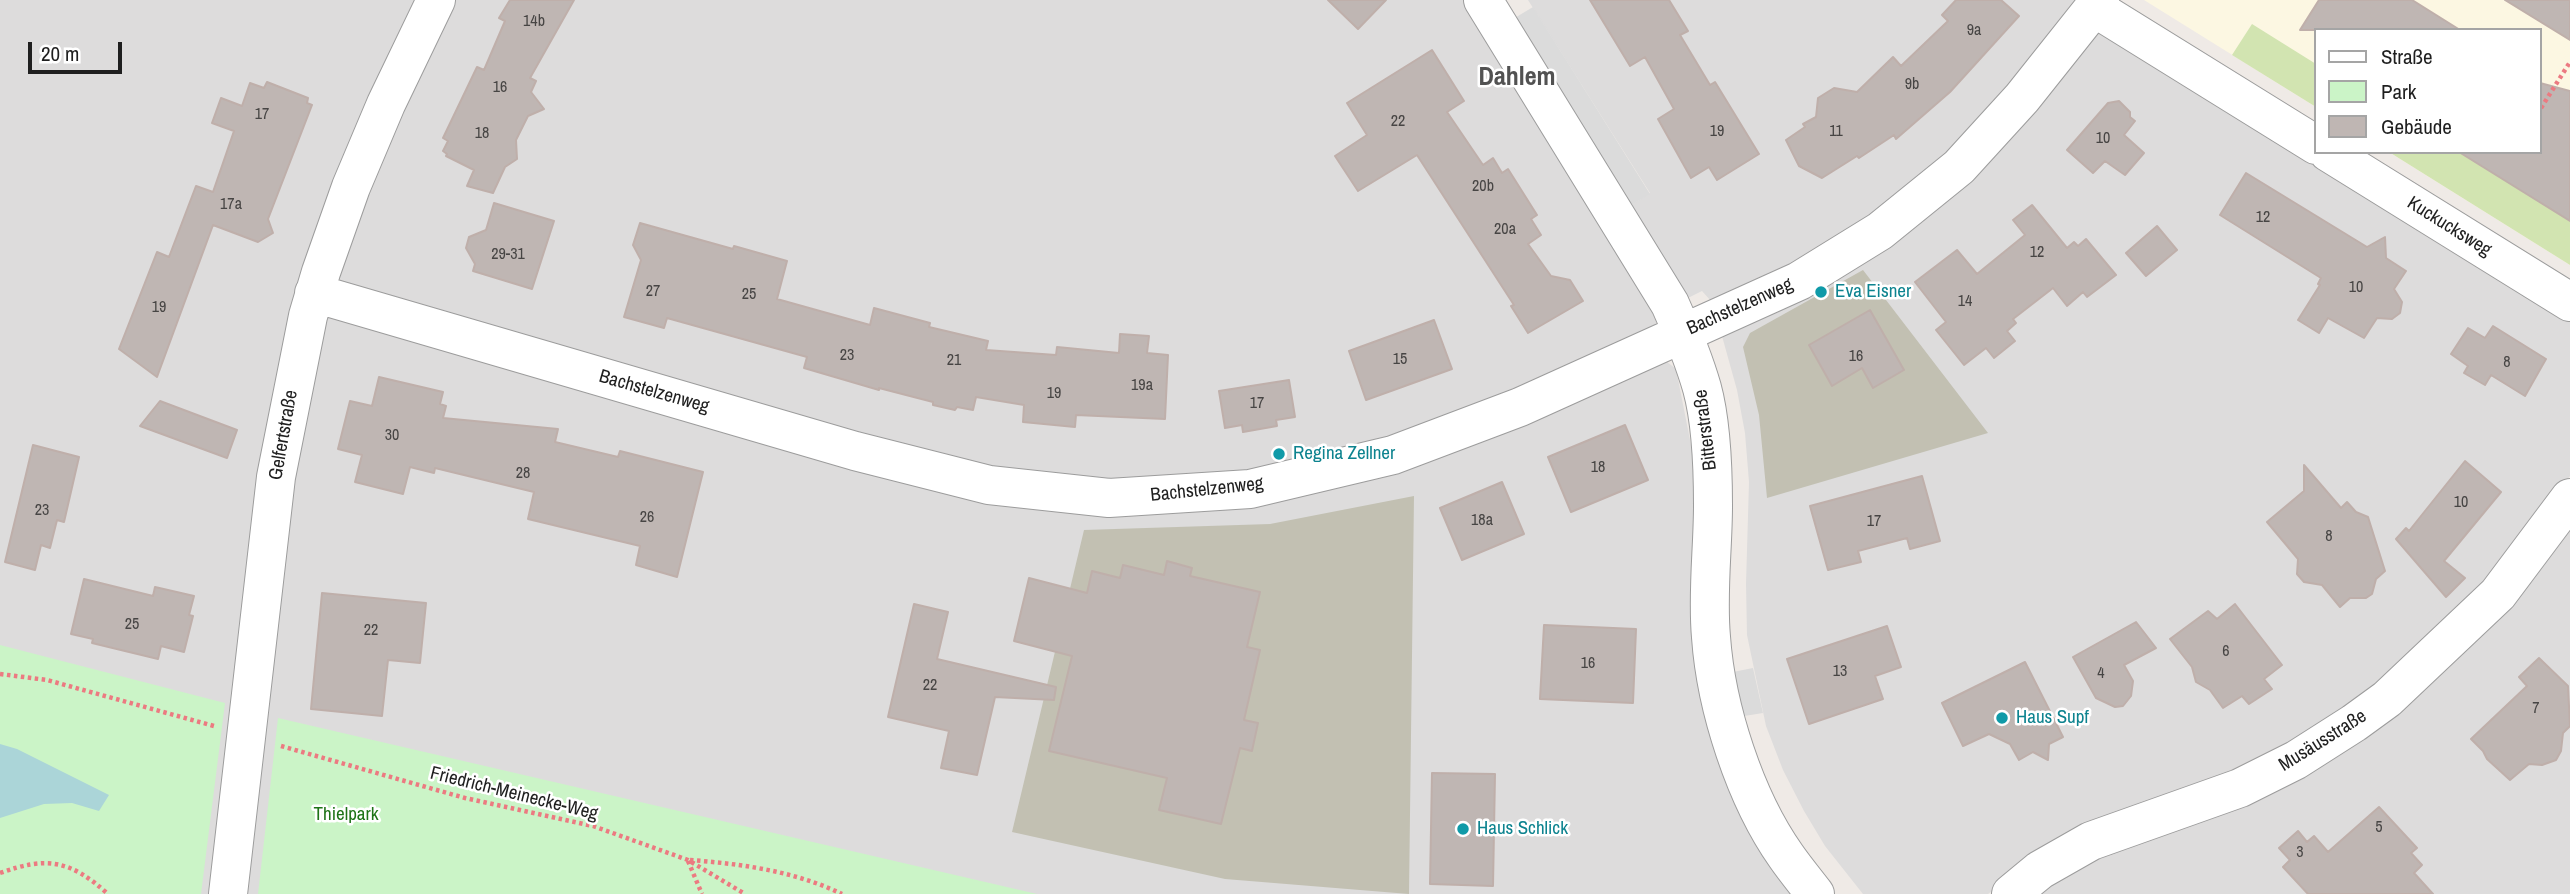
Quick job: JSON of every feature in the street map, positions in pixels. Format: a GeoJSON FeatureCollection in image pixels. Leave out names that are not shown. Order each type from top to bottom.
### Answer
{"type":"FeatureCollection","features":[{"type":"Feature","properties":{"kind":"street","name":"Gelfertstraße"},"geometry":{"type":"LineString","coordinates":[[228,894],[276,477],[314,293],[351,187],[436,0]]}},
{"type":"Feature","properties":{"kind":"street","name":"Bitterstraße"},"geometry":{"type":"LineString","coordinates":[[1483,0],[1670,304],[1683,333],[1703,389],[1710,444],[1713,505],[1710,637],[1718,694],[1733,746],[1755,800],[1784,854],[1815,894]]}},
{"type":"Feature","properties":{"kind":"street","name":"Bachstelzenweg"},"geometry":{"type":"LineString","coordinates":[[314,293],[868,454],[989,485],[1109,498],[1250,489],[1393,455],[1520,407],[1799,281],[1880,231],[1959,167],[2022,99],[2097,4]]}},
{"type":"Feature","properties":{"kind":"street"},"geometry":{"type":"LineString","coordinates":[[2097,4],[2314,144]]}},
{"type":"Feature","properties":{"kind":"street","name":"Kuckucksweg"},"geometry":{"type":"LineString","coordinates":[[2331,154],[2570,302]]}},
{"type":"Feature","properties":{"kind":"street","name":"Musäusstraße"},"geometry":{"type":"LineString","coordinates":[[2011,894],[2040,870],[2091,841],[2240,788],[2296,760],[2354,723],[2387,699],[2498,594],[2570,498]]}},
{"type":"Feature","properties":{"kind":"path"},"geometry":{"type":"LineString","coordinates":[[2542,108],[2570,62]]}},
{"type":"Feature","properties":{"kind":"path"},"geometry":{"type":"LineString","coordinates":[[0,674],[47,680],[225,729]]}},
{"type":"Feature","properties":{"kind":"path","name":"Friedrich-Meinecke-Weg"},"geometry":{"type":"LineString","coordinates":[[268,743],[465,798],[593,826],[688,860],[744,894]]}},
{"type":"Feature","properties":{"kind":"path"},"geometry":{"type":"LineString","coordinates":[[702,894],[688,860],[739,864],[775,871],[821,884],[842,894]]}},
{"type":"Feature","properties":{"kind":"path"},"geometry":{"type":"LineString","coordinates":[[0,873],[25,864],[48,862],[69,866],[108,894]]}},
{"type":"Feature","properties":{"kind":"shaded area"},"geometry":{"type":"Polygon","coordinates":[[[0,0],[418,0],[344,156],[214,894],[0,894],[0,0]]]}},
{"type":"Feature","properties":{"kind":"shaded area"},"geometry":{"type":"Polygon","coordinates":[[[453,0],[1463,0],[1657,318],[1656,323],[1650,333],[1479,403],[1354,448],[1248,470],[1119,484],[902,453],[338,281],[364,191],[453,0]]]}},
{"type":"Feature","properties":{"kind":"shaded area"},"geometry":{"type":"Polygon","coordinates":[[[1528,0],[2083,0],[2073,17],[1929,171],[1872,215],[1821,248],[1711,301],[1702,291],[1686,299],[1628,207],[1650,193],[1528,0]]]}},
{"type":"Feature","properties":{"kind":"shaded area"},"geometry":{"type":"Polygon","coordinates":[[[2144,0],[2570,0],[2570,265],[2392,154],[2542,154],[2542,28],[2314,28],[2314,106],[2144,0]]]}},
{"type":"Feature","properties":{"kind":"shaded area"},"geometry":{"type":"Polygon","coordinates":[[[1533,7],[1650,194],[1628,207],[1513,19],[1533,7]]]}},
{"type":"Feature","properties":{"kind":"shaded area"},"geometry":{"type":"Polygon","coordinates":[[[2100,30],[2570,317],[2570,476],[2496,572],[2376,686],[2302,740],[2033,859],[1988,894],[1863,894],[1825,846],[1804,811],[1783,770],[1766,726],[1747,635],[1749,482],[1745,433],[1737,390],[1722,336],[1802,292],[2100,30]]]}},
{"type":"Feature","properties":{"kind":"shaded area"},"geometry":{"type":"Polygon","coordinates":[[[1863,270],[1988,433],[1767,498],[1759,415],[1743,347],[1750,333],[1863,270]]]}},
{"type":"Feature","properties":{"kind":"shaded area"},"geometry":{"type":"Polygon","coordinates":[[[327,314],[1158,507],[1666,361],[1676,369],[1692,450],[1695,523],[1691,588],[1699,670],[1796,894],[243,894],[286,490],[327,314]]]}},
{"type":"Feature","properties":{"kind":"shaded area"},"geometry":{"type":"Polygon","coordinates":[[[1414,496],[1409,894],[1225,879],[1012,832],[1084,530],[1270,524],[1414,496]]]}},
{"type":"Feature","properties":{"kind":"shaded area"},"geometry":{"type":"Polygon","coordinates":[[[2570,524],[2570,894],[2034,894],[2075,866],[2241,802],[2570,524]]]}},
{"type":"Feature","properties":{"kind":"shaded area"},"geometry":{"type":"Polygon","coordinates":[[[1753,668],[1763,713],[1738,717],[1728,673],[1753,668]]]}},
{"type":"Feature","properties":{"kind":"green space"},"geometry":{"type":"Polygon","coordinates":[[[2252,24],[2314,63],[2314,106],[2232,55],[2252,24]]]}},
{"type":"Feature","properties":{"kind":"green space"},"geometry":{"type":"Polygon","coordinates":[[[2392,154],[2462,154],[2570,221],[2570,265],[2392,154]]]}},
{"type":"Feature","properties":{"kind":"green space"},"geometry":{"type":"Polygon","coordinates":[[[0,645],[225,703],[201,894],[0,894],[0,645]]]}},
{"type":"Feature","properties":{"kind":"green space","name":"Thielpark"},"geometry":{"type":"Polygon","coordinates":[[[278,718],[1037,894],[258,894],[278,718]]]}},
{"type":"Feature","properties":{"kind":"water"},"geometry":{"type":"Polygon","coordinates":[[[0,744],[17,749],[109,795],[99,811],[72,803],[44,804],[0,818],[0,744]]]}},
{"type":"Feature","properties":{"kind":"building"},"geometry":{"type":"Polygon","coordinates":[[[510,0],[574,0],[530,78],[536,81],[531,92],[544,109],[528,116],[516,140],[517,159],[505,167],[493,193],[467,186],[474,170],[446,156],[443,151],[448,141],[443,138],[477,67],[484,70],[505,21],[499,18],[510,0]]]}},
{"type":"Feature","properties":{"kind":"building"},"geometry":{"type":"Polygon","coordinates":[[[1328,0],[1386,0],[1358,29],[1328,0]]]}},
{"type":"Feature","properties":{"kind":"building"},"geometry":{"type":"Polygon","coordinates":[[[1590,0],[1669,0],[1688,31],[1680,35],[1710,85],[1715,82],[1759,154],[1717,180],[1709,167],[1691,178],[1658,119],[1674,109],[1645,57],[1630,66],[1590,0]]]}},
{"type":"Feature","properties":{"kind":"building"},"geometry":{"type":"Polygon","coordinates":[[[1956,0],[2001,0],[2019,16],[1950,92],[1896,139],[1894,135],[1822,178],[1799,166],[1786,140],[1805,127],[1803,124],[1816,117],[1818,98],[1834,88],[1857,92],[1893,57],[1901,66],[1948,21],[1942,15],[1956,0]]]}},
{"type":"Feature","properties":{"kind":"building"},"geometry":{"type":"Polygon","coordinates":[[[2319,0],[2412,0],[2457,28],[2314,28],[2300,30],[2319,0]]]}},
{"type":"Feature","properties":{"kind":"building"},"geometry":{"type":"Polygon","coordinates":[[[2505,0],[2570,0],[2570,40],[2505,0]]]}},
{"type":"Feature","properties":{"kind":"building"},"geometry":{"type":"Polygon","coordinates":[[[1432,50],[1464,101],[1447,112],[1483,165],[1493,158],[1502,173],[1508,169],[1537,215],[1531,219],[1541,235],[1528,244],[1551,276],[1570,280],[1583,301],[1528,333],[1511,306],[1514,305],[1417,155],[1358,191],[1335,156],[1367,135],[1347,103],[1432,50]]]}},
{"type":"Feature","properties":{"kind":"building"},"geometry":{"type":"Polygon","coordinates":[[[267,82],[308,98],[307,103],[312,105],[268,219],[273,233],[258,242],[213,225],[157,377],[119,349],[157,252],[169,257],[196,186],[213,192],[234,131],[212,123],[221,98],[242,106],[250,83],[264,88],[267,82]]]}},
{"type":"Feature","properties":{"kind":"building"},"geometry":{"type":"Polygon","coordinates":[[[2542,84],[2570,91],[2570,221],[2462,154],[2542,154],[2542,84]]]}},
{"type":"Feature","properties":{"kind":"building"},"geometry":{"type":"Polygon","coordinates":[[[2119,101],[2135,121],[2124,135],[2144,153],[2125,175],[2105,161],[2093,173],[2067,150],[2108,103],[2119,101]]]}},
{"type":"Feature","properties":{"kind":"building"},"geometry":{"type":"Polygon","coordinates":[[[2246,173],[2367,247],[2385,237],[2386,258],[2406,271],[2394,289],[2402,302],[2400,313],[2392,319],[2377,318],[2364,338],[2328,318],[2319,333],[2298,320],[2320,285],[2318,284],[2321,278],[2220,215],[2246,173]]]}},
{"type":"Feature","properties":{"kind":"building"},"geometry":{"type":"Polygon","coordinates":[[[494,203],[554,221],[532,289],[473,271],[475,264],[466,248],[469,237],[486,230],[494,203]]]}},
{"type":"Feature","properties":{"kind":"building"},"geometry":{"type":"Polygon","coordinates":[[[2032,205],[2067,248],[2074,242],[2078,246],[2086,239],[2116,275],[2087,297],[2083,292],[2067,306],[2053,288],[2013,319],[2016,323],[2007,331],[2015,341],[1994,358],[1986,348],[1964,365],[1936,330],[1946,322],[1915,282],[1957,250],[1977,274],[2025,235],[2013,220],[2032,205]]]}},
{"type":"Feature","properties":{"kind":"building"},"geometry":{"type":"Polygon","coordinates":[[[640,223],[787,261],[777,299],[870,325],[874,308],[930,323],[929,327],[988,341],[986,350],[1056,355],[1057,347],[1119,353],[1120,334],[1149,336],[1147,353],[1168,355],[1165,419],[1076,415],[1075,427],[1023,422],[1024,405],[976,397],[973,410],[957,407],[955,410],[804,368],[807,357],[667,318],[664,328],[624,317],[641,260],[633,245],[640,223]]]}},
{"type":"Feature","properties":{"kind":"building"},"geometry":{"type":"Polygon","coordinates":[[[2157,226],[2177,250],[2146,276],[2126,253],[2157,226]]]}},
{"type":"Feature","properties":{"kind":"building"},"geometry":{"type":"Polygon","coordinates":[[[1870,310],[1904,370],[1873,388],[1862,368],[1832,386],[1809,345],[1870,310]]]}},
{"type":"Feature","properties":{"kind":"building"},"geometry":{"type":"Polygon","coordinates":[[[1434,320],[1452,369],[1366,400],[1349,351],[1434,320]]]}},
{"type":"Feature","properties":{"kind":"building"},"geometry":{"type":"Polygon","coordinates":[[[2493,326],[2546,359],[2525,396],[2491,375],[2485,385],[2464,373],[2468,366],[2451,354],[2468,328],[2485,338],[2493,326]]]}},
{"type":"Feature","properties":{"kind":"building"},"geometry":{"type":"Polygon","coordinates":[[[379,377],[443,392],[440,404],[446,406],[443,418],[558,429],[555,442],[618,457],[620,451],[703,472],[677,577],[636,565],[640,546],[528,519],[534,492],[435,468],[434,473],[410,467],[403,494],[355,482],[362,455],[338,449],[350,401],[372,406],[379,377]]]}},
{"type":"Feature","properties":{"kind":"building"},"geometry":{"type":"Polygon","coordinates":[[[1289,380],[1295,417],[1276,420],[1277,426],[1243,432],[1242,425],[1225,428],[1219,391],[1289,380]]]}},
{"type":"Feature","properties":{"kind":"building"},"geometry":{"type":"Polygon","coordinates":[[[160,401],[237,430],[227,458],[140,426],[160,401]]]}},
{"type":"Feature","properties":{"kind":"building"},"geometry":{"type":"Polygon","coordinates":[[[1625,425],[1648,480],[1571,512],[1548,457],[1625,425]]]}},
{"type":"Feature","properties":{"kind":"building"},"geometry":{"type":"Polygon","coordinates":[[[33,445],[79,457],[64,522],[57,520],[50,548],[41,545],[35,570],[5,562],[33,445]]]}},
{"type":"Feature","properties":{"kind":"building"},"geometry":{"type":"Polygon","coordinates":[[[2465,461],[2501,492],[2444,561],[2465,578],[2446,597],[2396,539],[2406,528],[2409,531],[2465,461]]]}},
{"type":"Feature","properties":{"kind":"building"},"geometry":{"type":"Polygon","coordinates":[[[2304,465],[2341,508],[2347,502],[2356,512],[2368,517],[2385,571],[2376,579],[2372,594],[2366,598],[2350,598],[2340,607],[2322,585],[2304,582],[2297,574],[2298,559],[2267,522],[2304,491],[2304,465]]]}},
{"type":"Feature","properties":{"kind":"building"},"geometry":{"type":"Polygon","coordinates":[[[1922,476],[1940,541],[1910,549],[1907,538],[1858,551],[1861,562],[1828,570],[1810,506],[1922,476]]]}},
{"type":"Feature","properties":{"kind":"building"},"geometry":{"type":"Polygon","coordinates":[[[1502,482],[1524,534],[1462,560],[1440,508],[1502,482]]]}},
{"type":"Feature","properties":{"kind":"building"},"geometry":{"type":"Polygon","coordinates":[[[1167,561],[1192,568],[1190,576],[1260,592],[1247,647],[1260,650],[1244,720],[1258,723],[1252,751],[1240,748],[1221,824],[1159,810],[1167,778],[1049,751],[1072,656],[1014,641],[1029,578],[1087,593],[1092,571],[1120,578],[1123,565],[1164,575],[1167,561]]]}},
{"type":"Feature","properties":{"kind":"building"},"geometry":{"type":"Polygon","coordinates":[[[84,579],[153,596],[155,587],[194,596],[189,615],[193,616],[184,652],[161,646],[158,659],[92,643],[93,639],[71,634],[84,579]]]}},
{"type":"Feature","properties":{"kind":"building"},"geometry":{"type":"Polygon","coordinates":[[[322,593],[426,603],[420,663],[388,660],[382,716],[311,709],[322,593]]]}},
{"type":"Feature","properties":{"kind":"building"},"geometry":{"type":"Polygon","coordinates":[[[914,604],[948,612],[937,659],[1056,687],[1054,700],[995,697],[977,775],[941,768],[949,731],[888,717],[914,604]]]}},
{"type":"Feature","properties":{"kind":"building"},"geometry":{"type":"Polygon","coordinates":[[[2235,604],[2282,665],[2264,679],[2272,689],[2249,704],[2242,696],[2223,708],[2210,690],[2196,682],[2192,667],[2170,639],[2208,611],[2217,619],[2235,604]]]}},
{"type":"Feature","properties":{"kind":"building"},"geometry":{"type":"Polygon","coordinates":[[[2136,622],[2156,648],[2124,665],[2133,681],[2131,696],[2123,706],[2115,707],[2096,698],[2073,657],[2136,622]]]}},
{"type":"Feature","properties":{"kind":"building"},"geometry":{"type":"Polygon","coordinates":[[[1544,625],[1636,629],[1633,703],[1540,699],[1544,625]]]}},
{"type":"Feature","properties":{"kind":"building"},"geometry":{"type":"Polygon","coordinates":[[[1887,626],[1901,667],[1875,676],[1883,699],[1809,724],[1787,659],[1887,626]]]}},
{"type":"Feature","properties":{"kind":"building"},"geometry":{"type":"Polygon","coordinates":[[[2539,658],[2568,686],[2570,726],[2563,733],[2561,751],[2556,760],[2542,765],[2529,764],[2510,780],[2487,759],[2471,739],[2527,686],[2519,677],[2539,658]]]}},
{"type":"Feature","properties":{"kind":"building","name":"Haus Supf"},"geometry":{"type":"Polygon","coordinates":[[[2025,662],[2063,737],[2049,744],[2048,760],[2033,752],[2019,760],[2010,744],[1989,734],[1963,746],[1942,703],[2025,662]]]}},
{"type":"Feature","properties":{"kind":"building","name":"Haus Schlick"},"geometry":{"type":"Polygon","coordinates":[[[1432,773],[1495,774],[1493,886],[1430,884],[1432,773]]]}},
{"type":"Feature","properties":{"kind":"building"},"geometry":{"type":"Polygon","coordinates":[[[2379,807],[2417,848],[2411,853],[2422,865],[2414,873],[2433,894],[2308,894],[2283,867],[2290,860],[2279,848],[2298,831],[2307,842],[2314,836],[2328,852],[2379,807]]]}},
{"type":"Feature","properties":{"kind":"place","name":"Eva Eisner"},"geometry":{"type":"Point","coordinates":[1821,292]}},
{"type":"Feature","properties":{"kind":"place","name":"Regina Zellner"},"geometry":{"type":"Point","coordinates":[1279,454]}},
{"type":"Feature","properties":{"kind":"place","name":"Haus Supf"},"geometry":{"type":"Point","coordinates":[2002,718]}},
{"type":"Feature","properties":{"kind":"place","name":"Haus Schlick"},"geometry":{"type":"Point","coordinates":[1463,829]}},
{"type":"Feature","properties":{"kind":"district","name":"Dahlem"},"geometry":{"type":"Point","coordinates":[1517,78]}}]}
